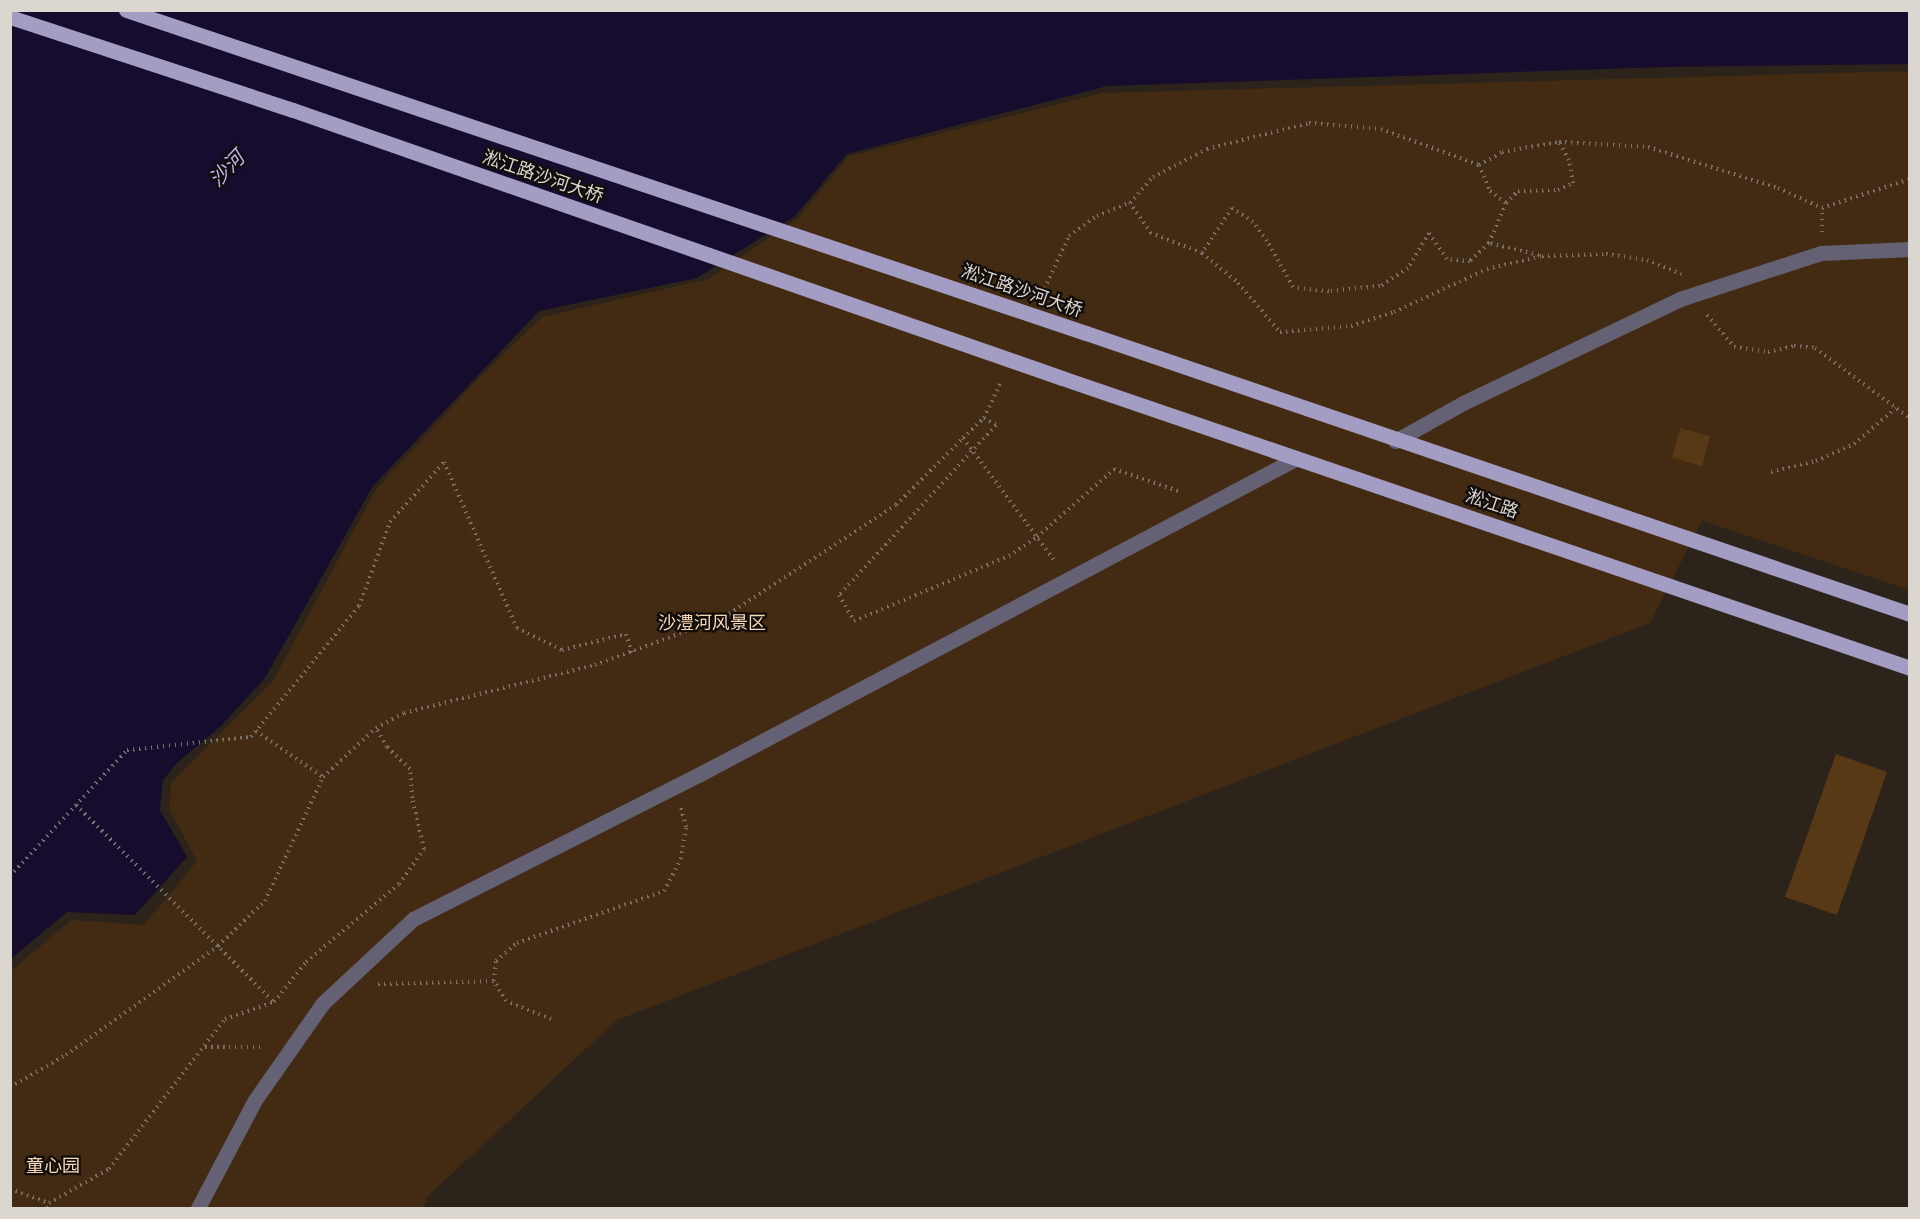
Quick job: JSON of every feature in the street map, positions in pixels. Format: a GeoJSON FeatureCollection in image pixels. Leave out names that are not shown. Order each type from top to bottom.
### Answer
{"type":"FeatureCollection","features":[{"type":"Feature","properties":{"kind":"main road","name":"淞江路沙河大桥"},"geometry":{"type":"LineString","coordinates":[[126,10],[1086,333]]}},
{"type":"Feature","properties":{"kind":"main road","name":"淞江路沙河大桥"},"geometry":{"type":"LineString","coordinates":[[10,17],[293,110],[1062,378]]}},
{"type":"Feature","properties":{"kind":"main road","name":"淞江路"},"geometry":{"type":"LineString","coordinates":[[1086,333],[1395,441],[1910,614]]}},
{"type":"Feature","properties":{"kind":"main road","name":"淞江路"},"geometry":{"type":"LineString","coordinates":[[1062,378],[1910,669]]}},
{"type":"Feature","properties":{"kind":"street"},"geometry":{"type":"LineString","coordinates":[[1395,441],[1463,403],[1680,299],[1821,253],[1910,249]]}},
{"type":"Feature","properties":{"kind":"street"},"geometry":{"type":"LineString","coordinates":[[198,1209],[255,1100],[323,1004],[413,919],[675,787],[1296,458]]}},
{"type":"Feature","properties":{"kind":"path"},"geometry":{"type":"LineString","coordinates":[[1351,326],[1280,332],[1238,283],[1202,253],[1152,233],[1130,203],[1153,177],[1207,149],[1309,123],[1381,129],[1479,165],[1490,191],[1506,203]]}},
{"type":"Feature","properties":{"kind":"path"},"geometry":{"type":"LineString","coordinates":[[1202,253],[1232,208],[1260,232],[1293,286],[1329,291],[1380,286],[1408,268],[1429,233],[1447,258],[1470,261],[1489,243],[1506,203],[1518,191],[1558,190],[1573,183],[1569,160],[1559,142]]}},
{"type":"Feature","properties":{"kind":"path"},"geometry":{"type":"LineString","coordinates":[[1479,165],[1502,152],[1559,142],[1648,147],[1778,188],[1822,208],[1910,179]]}},
{"type":"Feature","properties":{"kind":"path"},"geometry":{"type":"LineString","coordinates":[[1489,243],[1542,256]]}},
{"type":"Feature","properties":{"kind":"path"},"geometry":{"type":"LineString","coordinates":[[1771,472],[1816,461],[1854,444],[1896,408]]}},
{"type":"Feature","properties":{"kind":"path"},"geometry":{"type":"LineString","coordinates":[[984,418],[996,425],[839,595],[854,621],[1009,556],[1037,537],[1114,469],[1214,502]]}},
{"type":"Feature","properties":{"kind":"path"},"geometry":{"type":"LineString","coordinates":[[10,1087],[66,1054],[218,946],[265,901],[323,777],[376,728],[404,713],[632,653],[724,617],[896,505],[963,438],[1069,580]]}},
{"type":"Feature","properties":{"kind":"path"},"geometry":{"type":"LineString","coordinates":[[10,876],[127,750],[251,737],[359,606],[390,522],[444,462],[517,628],[562,650],[626,634],[632,653]]}},
{"type":"Feature","properties":{"kind":"path"},"geometry":{"type":"LineString","coordinates":[[10,1189],[48,1206],[109,1169],[225,1019],[274,1002],[306,962],[399,884],[424,849],[412,798],[410,770],[387,747],[376,728]]}},
{"type":"Feature","properties":{"kind":"path"},"geometry":{"type":"LineString","coordinates":[[256,730],[323,777]]}},
{"type":"Feature","properties":{"kind":"path"},"geometry":{"type":"LineString","coordinates":[[551,1019],[506,1001],[494,981],[496,961],[516,944],[664,891],[681,859],[686,827],[675,787]]}},
{"type":"Feature","properties":{"kind":"path"},"geometry":{"type":"LineString","coordinates":[[76,805],[274,1002]]}},
{"type":"Feature","properties":{"kind":"path"},"geometry":{"type":"LineString","coordinates":[[344,984],[494,981]]}},
{"type":"Feature","properties":{"kind":"path"},"geometry":{"type":"LineString","coordinates":[[204,1047],[254,1046],[289,1052]]}},
{"type":"Feature","properties":{"kind":"green space","name":"沙澧河风景区"},"geometry":{"type":"Polygon","coordinates":[[[1909,71],[1909,590],[1702,521],[1650,623],[617,1020],[427,1197],[423,1208],[11,1208],[10,972],[71,920],[144,925],[197,861],[169,809],[171,783],[273,681],[376,489],[482,375],[542,317],[708,279],[798,218],[849,156],[1102,93],[1909,71]]]}},
{"type":"Feature","properties":{"kind":"water","name":"沙河"},"geometry":{"type":"Polygon","coordinates":[[[11,11],[1909,11],[1909,64],[1665,67],[1107,86],[847,154],[795,216],[697,278],[539,311],[373,486],[265,678],[220,727],[177,763],[163,780],[160,810],[187,857],[135,915],[67,912],[11,959],[11,11]]]}},
{"type":"Feature","properties":{"kind":"building"},"geometry":{"type":"Polygon","coordinates":[[[1680,428],[1710,436],[1702,466],[1672,458],[1680,428]]]}},
{"type":"Feature","properties":{"kind":"building"},"geometry":{"type":"Polygon","coordinates":[[[1836,754],[1887,772],[1837,915],[1785,897],[1836,754]]]}},
{"type":"Feature","properties":{"kind":"park label","name":"童心园"},"geometry":{"type":"Point","coordinates":[53,1166]}}]}
